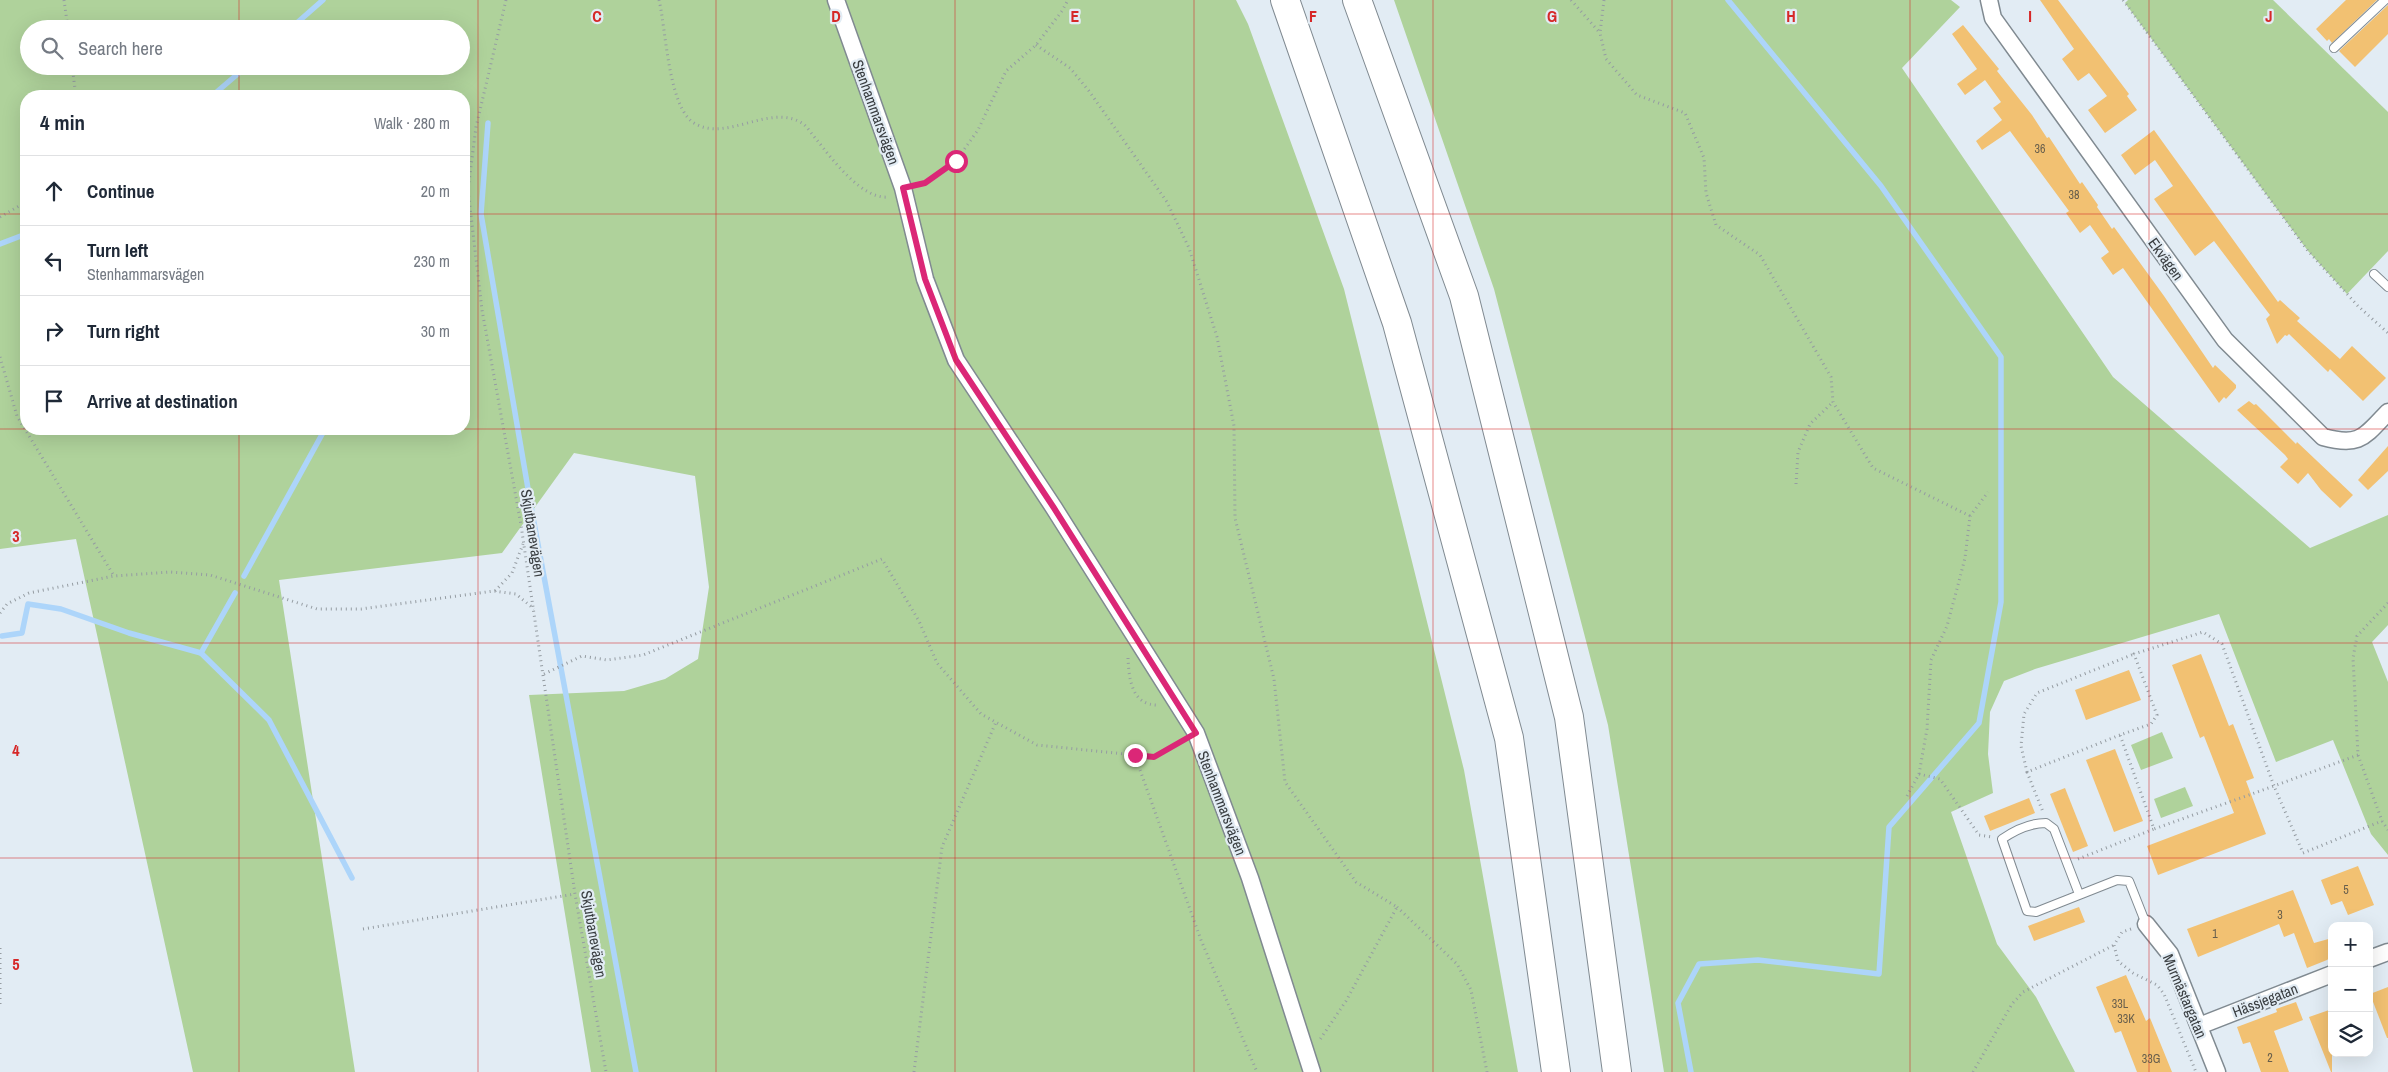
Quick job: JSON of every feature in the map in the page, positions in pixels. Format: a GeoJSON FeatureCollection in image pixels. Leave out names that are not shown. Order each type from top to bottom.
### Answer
{"type":"FeatureCollection","features":[{"type":"Feature","properties":{"kind":"highway"},"geometry":{"type":"LineString","coordinates":[[1285,0],[1397,323],[1509,738],[1556,1072]]}},
{"type":"Feature","properties":{"kind":"highway"},"geometry":{"type":"LineString","coordinates":[[1357,0],[1464,296],[1569,717],[1617,1072]]}},
{"type":"Feature","properties":{"kind":"street","name":"Stenhammarsvägen"},"geometry":{"type":"LineString","coordinates":[[836,0],[903,188],[925,279],[956,360],[1054,508],[1196,733],[1250,878],[1309,1065]]}},
{"type":"Feature","properties":{"kind":"street","name":"Ekvägen"},"geometry":{"type":"LineString","coordinates":[[1989,0],[1993,18],[2225,340],[2323,437],[2344,442],[2364,437],[2388,412]]}},
{"type":"Feature","properties":{"kind":"street","name":"Murmästargatan"},"geometry":{"type":"LineString","coordinates":[[2146,924],[2170,954],[2217,1072]]}},
{"type":"Feature","properties":{"kind":"street"},"geometry":{"type":"LineString","coordinates":[[2373,958],[2388,952]]}},
{"type":"Feature","properties":{"kind":"street","name":"Hässjegatan"},"geometry":{"type":"LineString","coordinates":[[2199,1026],[2328,976]]}},
{"type":"Feature","properties":{"kind":"lane"},"geometry":{"type":"LineString","coordinates":[[2334,48],[2385,0]]}},
{"type":"Feature","properties":{"kind":"lane"},"geometry":{"type":"LineString","coordinates":[[2374,274],[2388,287]]}},
{"type":"Feature","properties":{"kind":"lane"},"geometry":{"type":"LineString","coordinates":[[2079,894],[2054,830],[2046,823],[2035,823],[2012,832],[2002,839],[2027,911],[2036,912],[2117,880],[2129,881],[2146,924]]}},
{"type":"Feature","properties":{"kind":"path"},"geometry":{"type":"LineString","coordinates":[[64,0],[67,20]]}},
{"type":"Feature","properties":{"kind":"path","name":"Skjutbanevägen"},"geometry":{"type":"LineString","coordinates":[[470,174],[476,127],[506,0]]}},
{"type":"Feature","properties":{"kind":"path"},"geometry":{"type":"LineString","coordinates":[[659,0],[670,67],[678,101],[693,123],[713,129],[782,117],[802,123],[839,167],[861,188],[888,198],[903,188],[925,183],[956,161],[978,130],[1006,70],[1036,45],[1068,0]]}},
{"type":"Feature","properties":{"kind":"path"},"geometry":{"type":"LineString","coordinates":[[1571,0],[1600,33]]}},
{"type":"Feature","properties":{"kind":"path"},"geometry":{"type":"LineString","coordinates":[[1604,0],[1600,33],[1606,59],[1638,95],[1685,113],[1704,158],[1706,193],[1716,225],[1760,255],[1831,377],[1833,402],[1872,468],[1970,516]]}},
{"type":"Feature","properties":{"kind":"path"},"geometry":{"type":"LineString","coordinates":[[2123,0],[2308,251],[2358,306],[2388,333]]}},
{"type":"Feature","properties":{"kind":"path"},"geometry":{"type":"LineString","coordinates":[[1036,45],[1070,68],[1089,90],[1167,202],[1189,248],[1216,337],[1234,426],[1235,518],[1274,679],[1285,782],[1356,882],[1397,906],[1457,964],[1471,990],[1487,1072]]}},
{"type":"Feature","properties":{"kind":"path"},"geometry":{"type":"LineString","coordinates":[[73,75],[75,90]]}},
{"type":"Feature","properties":{"kind":"path"},"geometry":{"type":"LineString","coordinates":[[0,217],[20,205]]}},
{"type":"Feature","properties":{"kind":"path","name":"Skjutbanevägen"},"geometry":{"type":"LineString","coordinates":[[470,207],[482,310],[524,542],[575,894],[606,1072]]}},
{"type":"Feature","properties":{"kind":"path"},"geometry":{"type":"LineString","coordinates":[[0,357],[20,421]]}},
{"type":"Feature","properties":{"kind":"path"},"geometry":{"type":"LineString","coordinates":[[1796,484],[1798,452],[1810,424],[1833,402]]}},
{"type":"Feature","properties":{"kind":"path"},"geometry":{"type":"LineString","coordinates":[[29,435],[114,576]]}},
{"type":"Feature","properties":{"kind":"path"},"geometry":{"type":"LineString","coordinates":[[1906,796],[1919,774],[1927,729],[1931,660],[1947,626],[1965,558],[1970,516],[1988,492]]}},
{"type":"Feature","properties":{"kind":"path"},"geometry":{"type":"LineString","coordinates":[[494,591],[512,573],[524,542]]}},
{"type":"Feature","properties":{"kind":"path"},"geometry":{"type":"LineString","coordinates":[[544,674],[582,656],[606,660],[643,655],[882,559],[919,621],[937,663],[982,714],[1037,745],[1154,757],[1196,733]]}},
{"type":"Feature","properties":{"kind":"path"},"geometry":{"type":"LineString","coordinates":[[0,613],[7,604],[29,593],[114,576],[170,572],[210,575],[317,609],[361,609],[494,591],[516,594],[534,610]]}},
{"type":"Feature","properties":{"kind":"path"},"geometry":{"type":"LineString","coordinates":[[2388,603],[2357,636],[2353,658],[2358,755],[2382,821],[2388,830]]}},
{"type":"Feature","properties":{"kind":"path"},"geometry":{"type":"LineString","coordinates":[[2046,823],[2027,772],[2021,746],[2024,714],[2037,694],[2134,654],[2203,632],[2222,644],[2274,786],[2303,853],[2382,821]]}},
{"type":"Feature","properties":{"kind":"path"},"geometry":{"type":"LineString","coordinates":[[2027,772],[2151,724],[2158,715],[2134,654]]}},
{"type":"Feature","properties":{"kind":"path"},"geometry":{"type":"LineString","coordinates":[[914,1072],[942,847],[996,722]]}},
{"type":"Feature","properties":{"kind":"path"},"geometry":{"type":"LineString","coordinates":[[2120,735],[2154,829]]}},
{"type":"Feature","properties":{"kind":"path"},"geometry":{"type":"LineString","coordinates":[[1135,755],[1201,940],[1257,1072]]}},
{"type":"Feature","properties":{"kind":"path"},"geometry":{"type":"LineString","coordinates":[[2067,862],[2358,755]]}},
{"type":"Feature","properties":{"kind":"path"},"geometry":{"type":"LineString","coordinates":[[1919,774],[1940,779],[1979,835],[2002,839]]}},
{"type":"Feature","properties":{"kind":"path"},"geometry":{"type":"LineString","coordinates":[[363,929],[575,894]]}},
{"type":"Feature","properties":{"kind":"path"},"geometry":{"type":"LineString","coordinates":[[1309,1065],[1397,906]]}},
{"type":"Feature","properties":{"kind":"path"},"geometry":{"type":"LineString","coordinates":[[1972,1072],[2012,1004],[2023,992],[2114,945],[2122,932],[2146,924]]}},
{"type":"Feature","properties":{"kind":"path"},"geometry":{"type":"LineString","coordinates":[[2114,945],[2118,961],[2132,973],[2157,984],[2164,994],[2196,1072]]}},
{"type":"Feature","properties":{"kind":"path"},"geometry":{"type":"LineString","coordinates":[[0,948],[0,1004]]}},
{"type":"Feature","properties":{"kind":"green space"},"geometry":{"type":"Polygon","coordinates":[[[0,0],[1236,0],[1248,24],[1344,289],[1464,770],[1518,1072],[591,1072],[529,695],[624,691],[665,679],[698,659],[709,587],[695,476],[574,453],[502,553],[279,580],[355,1072],[193,1072],[76,539],[0,549],[0,0]]]}},
{"type":"Feature","properties":{"kind":"green space"},"geometry":{"type":"Polygon","coordinates":[[[1394,0],[1951,0],[1960,7],[1902,68],[2113,377],[2310,548],[2388,515],[2388,625],[2372,642],[2388,682],[2388,855],[2371,834],[2333,740],[2276,762],[2219,614],[2035,669],[2004,681],[1990,712],[1988,754],[1993,793],[1951,812],[1997,944],[2036,997],[2075,1072],[1664,1072],[1608,725],[1494,289],[1394,0]]]}},
{"type":"Feature","properties":{"kind":"green space"},"geometry":{"type":"Polygon","coordinates":[[[2128,0],[2273,0],[2388,112],[2388,251],[2347,294],[2308,251],[2125,3],[2128,0]]]}},
{"type":"Feature","properties":{"kind":"green space"},"geometry":{"type":"Polygon","coordinates":[[[2162,732],[2173,758],[2141,770],[2131,745],[2162,732]]]}},
{"type":"Feature","properties":{"kind":"green space"},"geometry":{"type":"Polygon","coordinates":[[[2185,787],[2193,806],[2161,818],[2154,799],[2185,787]]]}},
{"type":"Feature","properties":{"kind":"building"},"geometry":{"type":"Polygon","coordinates":[[[2040,0],[2058,0],[2129,94],[2127,96],[2137,110],[2105,133],[2088,110],[2107,96],[2089,73],[2078,81],[2062,59],[2074,49],[2040,0]]]}},
{"type":"Feature","properties":{"kind":"building"},"geometry":{"type":"Polygon","coordinates":[[[2346,0],[2377,0],[2332,43],[2329,39],[2327,41],[2316,29],[2346,0]]]}},
{"type":"Feature","properties":{"kind":"building"},"geometry":{"type":"Polygon","coordinates":[[[2388,5],[2388,34],[2355,67],[2339,51],[2388,5]]]}},
{"type":"Feature","properties":{"kind":"building"},"geometry":{"type":"Polygon","coordinates":[[[1963,25],[1999,69],[1997,71],[2032,115],[2047,138],[2049,137],[2080,184],[2082,182],[2112,229],[2114,227],[2213,368],[2215,365],[2236,385],[2236,388],[2226,399],[2224,397],[2219,403],[2123,268],[2113,275],[2101,258],[2109,252],[2090,225],[2080,233],[2066,213],[2069,211],[2010,131],[1982,150],[1976,141],[2002,120],[1993,108],[2001,102],[1985,80],[1965,95],[1957,84],[1977,69],[1952,34],[1963,25]]]}},
{"type":"Feature","properties":{"kind":"building"},"geometry":{"type":"Polygon","coordinates":[[[2154,130],[2278,302],[2280,300],[2300,318],[2297,321],[2340,359],[2352,346],[2386,378],[2363,401],[2330,369],[2328,372],[2289,334],[2285,335],[2277,344],[2266,319],[2270,315],[2214,241],[2195,256],[2154,199],[2173,186],[2155,160],[2135,175],[2121,155],[2154,130]]]}},
{"type":"Feature","properties":{"kind":"building"},"geometry":{"type":"Polygon","coordinates":[[[2249,401],[2254,405],[2256,404],[2296,444],[2297,442],[2353,495],[2340,508],[2321,490],[2308,473],[2298,484],[2280,467],[2288,459],[2285,455],[2237,410],[2249,401]]]}},
{"type":"Feature","properties":{"kind":"building"},"geometry":{"type":"Polygon","coordinates":[[[2388,446],[2388,471],[2368,490],[2358,480],[2388,446]]]}},
{"type":"Feature","properties":{"kind":"building"},"geometry":{"type":"Polygon","coordinates":[[[2201,654],[2229,726],[2233,724],[2254,778],[2246,781],[2266,834],[2158,875],[2147,846],[2234,813],[2204,736],[2200,738],[2172,665],[2201,654]]]}},
{"type":"Feature","properties":{"kind":"building"},"geometry":{"type":"Polygon","coordinates":[[[2129,670],[2141,700],[2086,720],[2075,690],[2129,670]]]}},
{"type":"Feature","properties":{"kind":"building"},"geometry":{"type":"Polygon","coordinates":[[[2115,749],[2143,821],[2114,832],[2086,760],[2115,749]]]}},
{"type":"Feature","properties":{"kind":"building"},"geometry":{"type":"Polygon","coordinates":[[[2065,788],[2088,846],[2073,852],[2050,794],[2065,788]]]}},
{"type":"Feature","properties":{"kind":"building"},"geometry":{"type":"Polygon","coordinates":[[[2029,798],[2035,813],[1990,831],[1984,816],[2029,798]]]}},
{"type":"Feature","properties":{"kind":"building"},"geometry":{"type":"Polygon","coordinates":[[[2358,866],[2374,905],[2348,915],[2342,901],[2331,905],[2321,880],[2358,866]]]}},
{"type":"Feature","properties":{"kind":"building"},"geometry":{"type":"Polygon","coordinates":[[[2293,890],[2314,943],[2328,939],[2328,959],[2307,968],[2294,933],[2284,937],[2279,924],[2198,957],[2187,929],[2293,890]]]}},
{"type":"Feature","properties":{"kind":"building"},"geometry":{"type":"Polygon","coordinates":[[[2079,907],[2085,922],[2034,941],[2028,926],[2079,907]]]}},
{"type":"Feature","properties":{"kind":"building"},"geometry":{"type":"Polygon","coordinates":[[[2126,975],[2146,1021],[2150,1018],[2172,1072],[2137,1072],[2121,1031],[2115,1033],[2096,987],[2126,975]]]}},
{"type":"Feature","properties":{"kind":"building"},"geometry":{"type":"Polygon","coordinates":[[[2388,987],[2388,1038],[2373,1002],[2373,993],[2388,987]]]}},
{"type":"Feature","properties":{"kind":"building"},"geometry":{"type":"Polygon","coordinates":[[[2296,1002],[2303,1020],[2274,1031],[2289,1072],[2261,1072],[2250,1042],[2243,1044],[2237,1027],[2277,1012],[2276,1009],[2296,1002]]]}},
{"type":"Feature","properties":{"kind":"building"},"geometry":{"type":"Polygon","coordinates":[[[2328,1010],[2328,1057],[2332,1057],[2332,1072],[2331,1072],[2309,1017],[2328,1010]]]}},
{"type":"Feature","properties":{"kind":"waterway"},"geometry":{"type":"LineString","coordinates":[[300,20],[323,0]]}},
{"type":"Feature","properties":{"kind":"waterway"},"geometry":{"type":"LineString","coordinates":[[1691,1072],[1678,1003],[1699,964],[1758,960],[1879,974],[1889,827],[1979,723],[2001,602],[2001,357],[1881,186],[1728,0]]}},
{"type":"Feature","properties":{"kind":"waterway"},"geometry":{"type":"LineString","coordinates":[[219,90],[236,75]]}},
{"type":"Feature","properties":{"kind":"waterway"},"geometry":{"type":"LineString","coordinates":[[488,123],[481,214],[532,512],[636,1072]]}},
{"type":"Feature","properties":{"kind":"waterway"},"geometry":{"type":"LineString","coordinates":[[0,244],[20,236]]}},
{"type":"Feature","properties":{"kind":"waterway"},"geometry":{"type":"LineString","coordinates":[[244,576],[322,435]]}},
{"type":"Feature","properties":{"kind":"waterway"},"geometry":{"type":"LineString","coordinates":[[201,653],[235,593]]}},
{"type":"Feature","properties":{"kind":"waterway"},"geometry":{"type":"LineString","coordinates":[[2,636],[22,633],[28,604],[61,609],[129,633],[201,653],[269,720],[352,878]]}},
{"type":"Feature","properties":{"kind":"route"},"geometry":{"type":"LineString","coordinates":[[956,161],[925,183],[903,188],[925,279],[956,360],[1054,508],[1196,733],[1154,757],[1135,755]]}}]}
